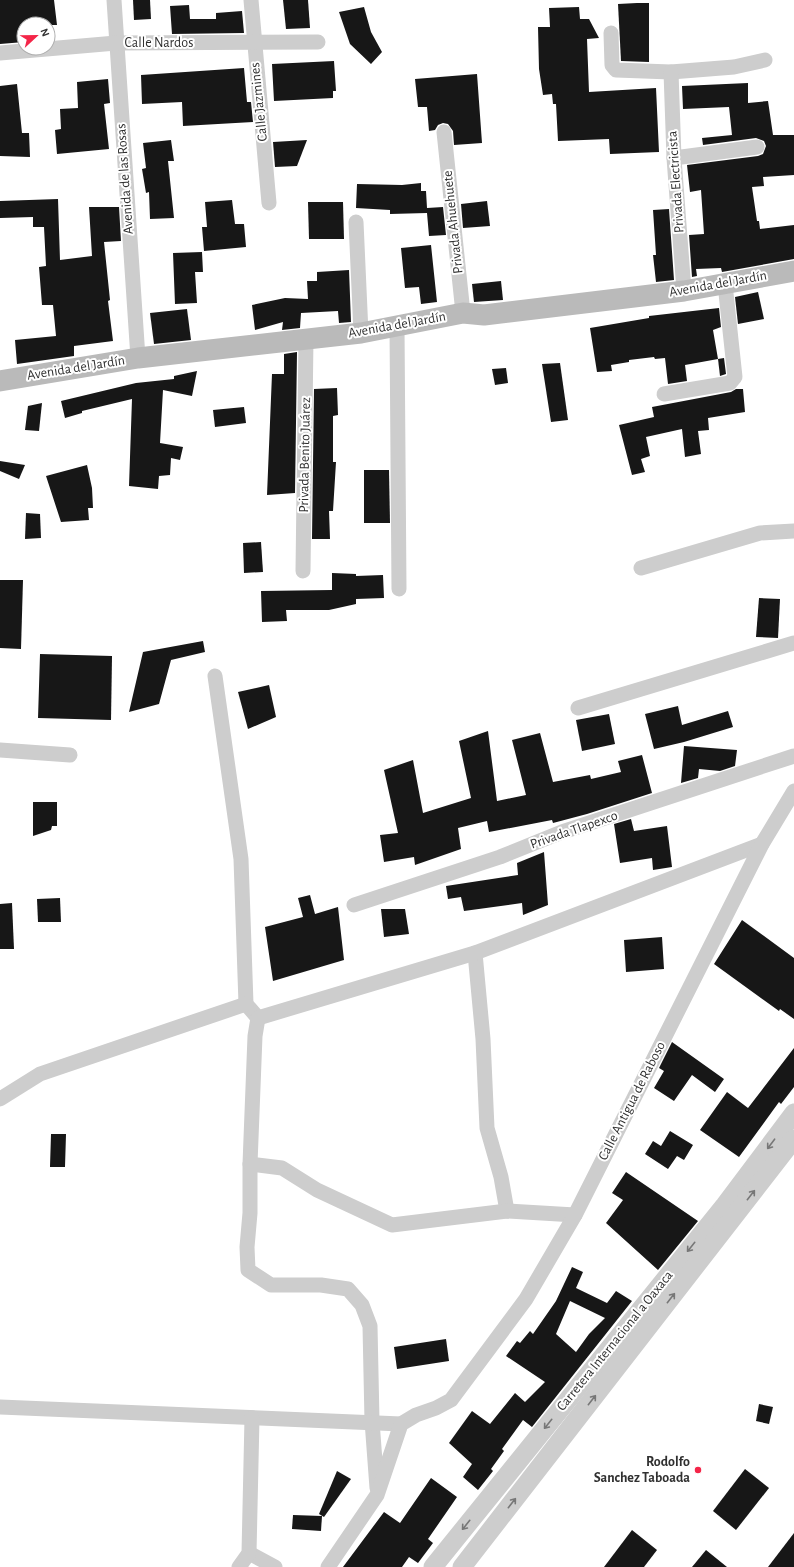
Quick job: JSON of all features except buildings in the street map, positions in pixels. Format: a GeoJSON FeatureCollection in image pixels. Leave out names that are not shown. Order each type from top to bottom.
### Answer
{"type":"FeatureCollection","features":[{"type":"Feature","properties":{"kind":"main road","name":"Avenida del Jardín"},"geometry":{"type":"LineString","coordinates":[[1,384],[138,358],[361,332],[462,312],[484,315],[684,291],[794,271]]}},
{"type":"Feature","properties":{"kind":"street","name":"Avenida de las Rosas"},"geometry":{"type":"LineString","coordinates":[[114,0],[138,358]]}},
{"type":"Feature","properties":{"kind":"street","name":"Calle Jazmines"},"geometry":{"type":"LineString","coordinates":[[251,0],[253,43],[269,203]]}},
{"type":"Feature","properties":{"kind":"street"},"geometry":{"type":"LineString","coordinates":[[611,33],[612,65],[616,70],[671,72],[734,67],[765,60]]}},
{"type":"Feature","properties":{"kind":"street","name":"Calle Nardos"},"geometry":{"type":"LineString","coordinates":[[0,53],[116,43],[318,42]]}},
{"type":"Feature","properties":{"kind":"street","name":"Privada Electricista"},"geometry":{"type":"LineString","coordinates":[[671,72],[674,158],[684,291]]}},
{"type":"Feature","properties":{"kind":"street","name":"Privada Ahuehuete"},"geometry":{"type":"LineString","coordinates":[[444,132],[462,312]]}},
{"type":"Feature","properties":{"kind":"street"},"geometry":{"type":"LineString","coordinates":[[674,158],[758,147]]}},
{"type":"Feature","properties":{"kind":"street"},"geometry":{"type":"LineString","coordinates":[[356,222],[361,332]]}},
{"type":"Feature","properties":{"kind":"street"},"geometry":{"type":"LineString","coordinates":[[664,394],[730,383],[735,377],[725,284]]}},
{"type":"Feature","properties":{"kind":"street"},"geometry":{"type":"LineString","coordinates":[[397,326],[399,589]]}},
{"type":"Feature","properties":{"kind":"street","name":"Privada Benito Juárez"},"geometry":{"type":"LineString","coordinates":[[304,571],[306,338]]}},
{"type":"Feature","properties":{"kind":"street"},"geometry":{"type":"LineString","coordinates":[[640,568],[760,533],[794,531]]}},
{"type":"Feature","properties":{"kind":"street"},"geometry":{"type":"LineString","coordinates":[[578,708],[794,643]]}},
{"type":"Feature","properties":{"kind":"street"},"geometry":{"type":"LineString","coordinates":[[215,676],[241,859],[246,1004],[258,1018]]}},
{"type":"Feature","properties":{"kind":"street"},"geometry":{"type":"LineString","coordinates":[[0,750],[70,755]]}},
{"type":"Feature","properties":{"kind":"street","name":"Privada Tlapexco"},"geometry":{"type":"LineString","coordinates":[[354,904],[500,856],[562,832],[794,756]]}},
{"type":"Feature","properties":{"kind":"street","name":"Calle Antigua de Raboso"},"geometry":{"type":"LineString","coordinates":[[401,1424],[416,1415],[436,1408],[451,1400],[526,1300],[575,1215],[762,844],[794,791]]}},
{"type":"Feature","properties":{"kind":"street"},"geometry":{"type":"LineString","coordinates":[[258,1018],[475,953],[762,844]]}},
{"type":"Feature","properties":{"kind":"street"},"geometry":{"type":"LineString","coordinates":[[475,953],[483,1039],[488,1128],[501,1177],[507,1211]]}},
{"type":"Feature","properties":{"kind":"street"},"geometry":{"type":"LineString","coordinates":[[0,1099],[40,1074],[246,1004]]}},
{"type":"Feature","properties":{"kind":"street"},"geometry":{"type":"LineString","coordinates":[[258,1018],[255,1036],[248,1270],[271,1285],[320,1285],[348,1289],[362,1305],[370,1326],[372,1422],[377,1495]]}},
{"type":"Feature","properties":{"kind":"street","name":"Carretera Internacional a Oaxaca"},"geometry":{"type":"LineString","coordinates":[[433,1567],[720,1211],[794,1113]]}},
{"type":"Feature","properties":{"kind":"street","name":"Carretera Internacional a Oaxaca"},"geometry":{"type":"LineString","coordinates":[[462,1567],[794,1139]]}},
{"type":"Feature","properties":{"kind":"street"},"geometry":{"type":"LineString","coordinates":[[250,1164],[282,1168],[316,1190],[392,1225],[507,1211],[575,1215]]}},
{"type":"Feature","properties":{"kind":"street"},"geometry":{"type":"LineString","coordinates":[[0,1407],[401,1424],[377,1495],[328,1567]]}},
{"type":"Feature","properties":{"kind":"street"},"geometry":{"type":"LineString","coordinates":[[239,1567],[249,1553],[252,1418]]}},
{"type":"Feature","properties":{"kind":"street"},"geometry":{"type":"LineString","coordinates":[[249,1553],[275,1567]]}},
{"type":"Feature","properties":{"kind":"place","name":"Rodolfo Sanchez Taboada"},"geometry":{"type":"Point","coordinates":[698,1470]}}]}
